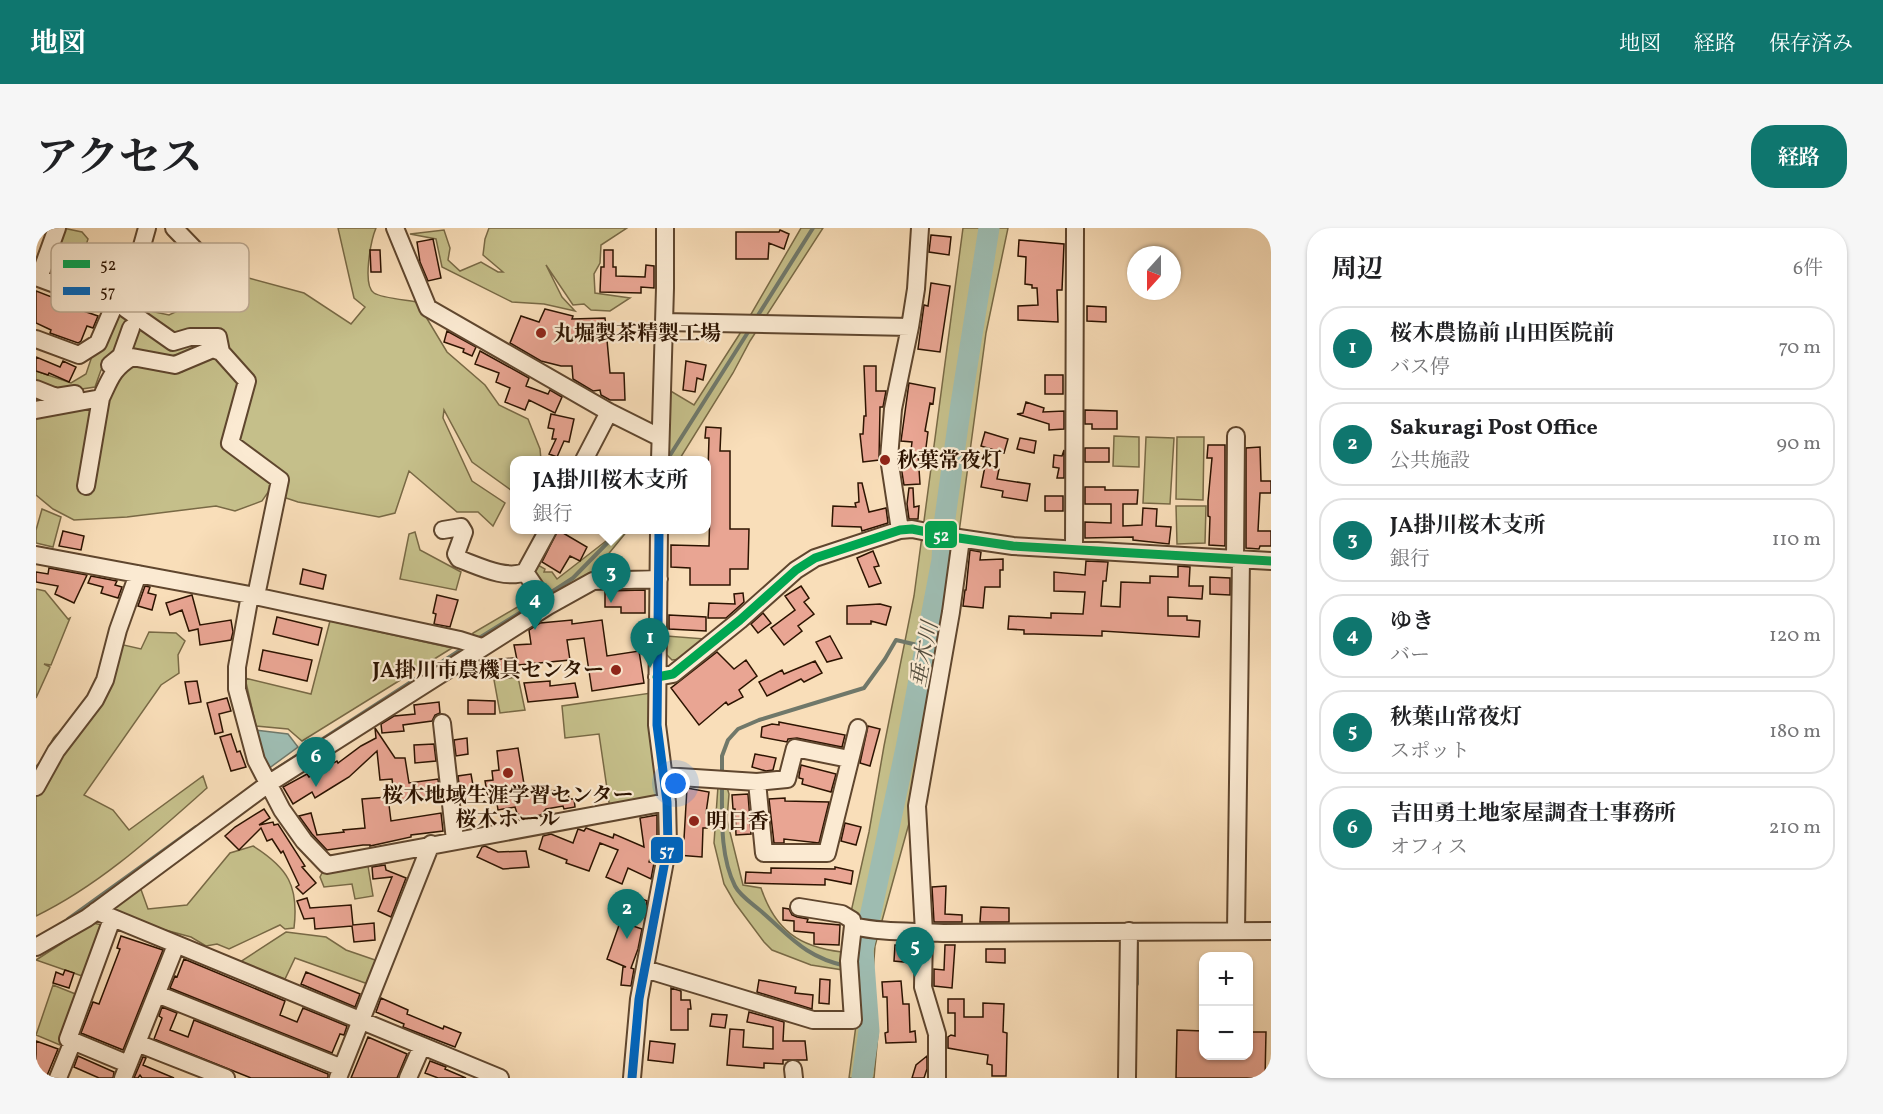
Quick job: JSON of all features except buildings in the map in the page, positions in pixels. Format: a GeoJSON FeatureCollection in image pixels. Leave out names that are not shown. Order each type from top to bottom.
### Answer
{"type":"FeatureCollection","features":[{"type":"Feature","properties":{"kind":"street"},"geometry":{"type":"LineString","coordinates":[[37,277],[57,228]]}},
{"type":"Feature","properties":{"kind":"street"},"geometry":{"type":"LineString","coordinates":[[143,243],[147,228]]}},
{"type":"Feature","properties":{"kind":"street"},"geometry":{"type":"LineString","coordinates":[[174,228],[188,243]]}},
{"type":"Feature","properties":{"kind":"street"},"geometry":{"type":"LineString","coordinates":[[395,228],[428,308],[609,412],[659,436]]}},
{"type":"Feature","properties":{"kind":"street"},"geometry":{"type":"LineString","coordinates":[[660,456],[665,228]]}},
{"type":"Feature","properties":{"kind":"street"},"geometry":{"type":"LineString","coordinates":[[900,530],[889,458],[893,410],[916,289],[920,228]]}},
{"type":"Feature","properties":{"kind":"street"},"geometry":{"type":"LineString","coordinates":[[1074,549],[1076,228]]}},
{"type":"Feature","properties":{"kind":"street"},"geometry":{"type":"LineString","coordinates":[[79,355],[99,343],[112,312]]}},
{"type":"Feature","properties":{"kind":"street"},"geometry":{"type":"LineString","coordinates":[[130,312],[173,342],[190,337],[218,337],[220,352]]}},
{"type":"Feature","properties":{"kind":"street"},"geometry":{"type":"LineString","coordinates":[[664,322],[910,327]]}},
{"type":"Feature","properties":{"kind":"street"},"geometry":{"type":"LineString","coordinates":[[36,389],[56,397],[96,390],[108,367],[121,356],[131,328]]}},
{"type":"Feature","properties":{"kind":"street"},"geometry":{"type":"LineString","coordinates":[[36,339],[108,367]]}},
{"type":"Feature","properties":{"kind":"street"},"geometry":{"type":"LineString","coordinates":[[86,486],[101,399],[112,374],[119,365],[132,357],[176,365],[213,349],[220,352],[247,381],[230,443],[280,480],[237,667],[237,689],[256,760],[282,810],[304,841],[327,865],[667,802]]}},
{"type":"Feature","properties":{"kind":"street"},"geometry":{"type":"LineString","coordinates":[[36,410],[101,399]]}},
{"type":"Feature","properties":{"kind":"street"},"geometry":{"type":"LineString","coordinates":[[586,456],[609,412]]}},
{"type":"Feature","properties":{"kind":"street"},"geometry":{"type":"LineString","coordinates":[[1236,436],[1238,559],[1236,931]]}},
{"type":"Feature","properties":{"kind":"street"},"geometry":{"type":"LineString","coordinates":[[443,530],[461,527],[464,532],[456,554],[459,559],[499,573],[517,575],[525,572],[546,534]]}},
{"type":"Feature","properties":{"kind":"street"},"geometry":{"type":"LineString","coordinates":[[657,677],[673,674],[740,620],[796,570],[815,558],[900,530],[912,529],[1012,546],[1271,561]]}},
{"type":"Feature","properties":{"kind":"street"},"geometry":{"type":"LineString","coordinates":[[632,1078],[639,999],[666,854],[667,802],[657,725],[659,534]]}},
{"type":"Feature","properties":{"kind":"street"},"geometry":{"type":"LineString","coordinates":[[937,1078],[937,1034],[923,987],[924,932],[917,806],[951,612],[956,538]]}},
{"type":"Feature","properties":{"kind":"street"},"geometry":{"type":"LineString","coordinates":[[36,555],[253,595],[460,640],[482,647]]}},
{"type":"Feature","properties":{"kind":"street"},"geometry":{"type":"LineString","coordinates":[[525,572],[544,601]]}},
{"type":"Feature","properties":{"kind":"street"},"geometry":{"type":"LineString","coordinates":[[36,787],[56,751],[95,700],[105,680],[118,630],[138,574]]}},
{"type":"Feature","properties":{"kind":"street"},"geometry":{"type":"LineString","coordinates":[[36,947],[96,912],[266,778],[482,647],[544,601],[593,580],[659,579]]}},
{"type":"Feature","properties":{"kind":"street"},"geometry":{"type":"LineString","coordinates":[[442,723],[455,840]]}},
{"type":"Feature","properties":{"kind":"street"},"geometry":{"type":"LineString","coordinates":[[758,782],[764,853],[827,853],[858,728]]}},
{"type":"Feature","properties":{"kind":"street"},"geometry":{"type":"LineString","coordinates":[[664,776],[758,782],[787,779],[795,748],[849,759]]}},
{"type":"Feature","properties":{"kind":"street"},"geometry":{"type":"LineString","coordinates":[[157,994],[340,1073],[431,844]]}},
{"type":"Feature","properties":{"kind":"street"},"geometry":{"type":"LineString","coordinates":[[645,969],[813,1020],[853,1020],[849,961],[852,920],[842,914],[799,907]]}},
{"type":"Feature","properties":{"kind":"street"},"geometry":{"type":"LineString","coordinates":[[96,912],[422,1046],[489,1076]]}},
{"type":"Feature","properties":{"kind":"street"},"geometry":{"type":"LineString","coordinates":[[112,919],[68,1039],[127,1073],[176,945]]}},
{"type":"Feature","properties":{"kind":"street"},"geometry":{"type":"LineString","coordinates":[[853,926],[876,932],[897,930],[943,933],[1271,931]]}},
{"type":"Feature","properties":{"kind":"street"},"geometry":{"type":"LineString","coordinates":[[1127,1078],[1129,931]]}},
{"type":"Feature","properties":{"kind":"street"},"geometry":{"type":"LineString","coordinates":[[58,1078],[73,1041]]}},
{"type":"Feature","properties":{"kind":"street"},"geometry":{"type":"LineString","coordinates":[[137,1043],[225,1078]]}},
{"type":"Feature","properties":{"kind":"street"},"geometry":{"type":"LineString","coordinates":[[408,1078],[422,1046]]}},
{"type":"Feature","properties":{"kind":"shaded area"},"geometry":{"type":"Polygon","coordinates":[[[63,228],[82,232],[88,239],[87,243],[58,243],[63,228]]]}},
{"type":"Feature","properties":{"kind":"shaded area"},"geometry":{"type":"Polygon","coordinates":[[[338,228],[376,228],[368,272],[370,288],[377,295],[417,302],[447,352],[485,385],[499,405],[528,419],[541,456],[510,456],[510,489],[472,462],[444,410],[443,418],[472,481],[505,503],[493,526],[478,512],[457,512],[409,471],[395,513],[379,517],[298,502],[280,496],[284,476],[233,444],[251,380],[216,339],[242,384],[223,445],[271,482],[269,491],[262,501],[235,511],[216,506],[127,517],[74,520],[53,509],[36,495],[36,394],[93,400],[127,359],[101,370],[95,387],[55,393],[36,387],[36,371],[71,383],[86,374],[93,353],[120,312],[155,312],[169,315],[175,312],[249,312],[249,278],[304,293],[351,324],[365,307],[354,298],[338,228]],[[215,354],[129,359],[182,372],[215,354]]]}},
{"type":"Feature","properties":{"kind":"shaded area"},"geometry":{"type":"Polygon","coordinates":[[[489,228],[627,228],[601,245],[600,263],[594,274],[595,293],[630,298],[610,311],[591,310],[584,304],[573,305],[546,265],[562,297],[575,311],[544,304],[512,302],[442,267],[436,239],[410,234],[444,230],[450,248],[448,260],[460,271],[481,262],[498,272],[503,272],[483,255],[489,228]]]}},
{"type":"Feature","properties":{"kind":"shaded area"},"geometry":{"type":"Polygon","coordinates":[[[801,228],[823,228],[750,341],[681,456],[661,456],[669,390],[694,405],[739,335],[801,228]]]}},
{"type":"Feature","properties":{"kind":"shaded area"},"geometry":{"type":"Polygon","coordinates":[[[963,228],[1008,228],[986,333],[953,577],[913,809],[875,946],[873,973],[878,1033],[874,1078],[849,1078],[856,1025],[849,971],[811,965],[772,950],[735,903],[724,884],[714,843],[718,786],[727,787],[729,794],[727,820],[743,885],[761,888],[767,903],[781,925],[801,941],[827,950],[842,952],[869,832],[914,596],[963,228]]]}},
{"type":"Feature","properties":{"kind":"shaded area"},"geometry":{"type":"Polygon","coordinates":[[[1114,436],[1139,437],[1139,467],[1113,466],[1114,436]]]}},
{"type":"Feature","properties":{"kind":"shaded area"},"geometry":{"type":"Polygon","coordinates":[[[1146,437],[1174,438],[1170,504],[1143,503],[1146,437]]]}},
{"type":"Feature","properties":{"kind":"shaded area"},"geometry":{"type":"Polygon","coordinates":[[[1177,437],[1204,437],[1203,500],[1176,499],[1177,437]]]}},
{"type":"Feature","properties":{"kind":"shaded area"},"geometry":{"type":"Polygon","coordinates":[[[1176,506],[1206,506],[1205,543],[1177,544],[1176,506]]]}},
{"type":"Feature","properties":{"kind":"shaded area"},"geometry":{"type":"Polygon","coordinates":[[[42,509],[61,517],[53,547],[36,543],[36,530],[42,509]]]}},
{"type":"Feature","properties":{"kind":"shaded area"},"geometry":{"type":"Polygon","coordinates":[[[415,532],[420,550],[461,572],[456,590],[400,579],[409,534],[415,532]]]}},
{"type":"Feature","properties":{"kind":"shaded area"},"geometry":{"type":"Polygon","coordinates":[[[611,534],[625,534],[593,573],[484,640],[472,639],[473,633],[546,588],[538,586],[540,579],[535,574],[531,574],[538,565],[545,569],[544,572],[552,572],[557,579],[606,541],[611,534]]]}},
{"type":"Feature","properties":{"kind":"shaded area"},"geometry":{"type":"Polygon","coordinates":[[[36,589],[45,591],[68,619],[70,618],[51,665],[44,664],[50,667],[36,698],[36,589]]]}},
{"type":"Feature","properties":{"kind":"shaded area"},"geometry":{"type":"Polygon","coordinates":[[[330,621],[452,648],[302,741],[288,729],[256,726],[245,678],[311,694],[330,621]]]}},
{"type":"Feature","properties":{"kind":"shaded area"},"geometry":{"type":"Polygon","coordinates":[[[149,632],[176,633],[185,641],[178,655],[179,673],[161,685],[84,795],[113,810],[129,830],[203,776],[207,788],[126,858],[82,890],[36,916],[36,766],[47,754],[53,738],[65,729],[77,725],[115,643],[141,649],[149,632]]]}},
{"type":"Feature","properties":{"kind":"shaded area"},"geometry":{"type":"Polygon","coordinates":[[[666,636],[706,639],[682,659],[672,660],[664,652],[666,636]]]}},
{"type":"Feature","properties":{"kind":"shaded area"},"geometry":{"type":"Polygon","coordinates":[[[518,677],[525,710],[500,713],[494,680],[518,677]]]}},
{"type":"Feature","properties":{"kind":"shaded area"},"geometry":{"type":"Polygon","coordinates":[[[651,693],[658,795],[646,802],[610,809],[599,734],[565,738],[562,706],[651,693]]]}},
{"type":"Feature","properties":{"kind":"shaded area"},"geometry":{"type":"Polygon","coordinates":[[[253,846],[275,862],[288,880],[295,901],[294,928],[285,929],[280,925],[229,949],[217,944],[206,946],[191,937],[105,911],[139,884],[148,909],[187,905],[230,853],[253,846]]]}},
{"type":"Feature","properties":{"kind":"shaded area"},"geometry":{"type":"Polygon","coordinates":[[[368,866],[373,896],[355,899],[352,884],[324,887],[320,877],[323,871],[368,866]]]}},
{"type":"Feature","properties":{"kind":"shaded area"},"geometry":{"type":"Polygon","coordinates":[[[93,923],[102,925],[85,977],[36,960],[93,923]]]}},
{"type":"Feature","properties":{"kind":"shaded area"},"geometry":{"type":"Polygon","coordinates":[[[286,932],[326,937],[346,950],[378,961],[368,984],[295,958],[285,979],[240,962],[286,932]]]}},
{"type":"Feature","properties":{"kind":"shaded area"},"geometry":{"type":"Polygon","coordinates":[[[53,985],[78,995],[60,1045],[36,1035],[53,985]]]}},
{"type":"Feature","properties":{"kind":"water"},"geometry":{"type":"Polygon","coordinates":[[[981,228],[993,228],[969,351],[976,259],[981,228]]]}},
{"type":"Feature","properties":{"kind":"water"},"geometry":{"type":"Polygon","coordinates":[[[255,730],[288,734],[298,747],[268,769],[255,730]]]}},
{"type":"Feature","properties":{"kind":"waterway"},"geometry":{"type":"LineString","coordinates":[[755,320],[813,228]]}},
{"type":"Feature","properties":{"kind":"waterway","name":"垂木川"},"geometry":{"type":"LineString","coordinates":[[862,1078],[869,1031],[863,950],[906,748],[942,560],[944,525],[961,404],[989,228]]}},
{"type":"Feature","properties":{"kind":"waterway"},"geometry":{"type":"LineString","coordinates":[[670,456],[750,329]]}},
{"type":"Feature","properties":{"kind":"waterway"},"geometry":{"type":"LineString","coordinates":[[547,595],[573,578],[616,534]]}},
{"type":"Feature","properties":{"kind":"waterway"},"geometry":{"type":"LineString","coordinates":[[476,640],[539,601]]}},
{"type":"Feature","properties":{"kind":"waterway"},"geometry":{"type":"LineString","coordinates":[[722,775],[722,756],[728,740],[738,729],[759,720],[864,688],[896,640],[926,647]]}},
{"type":"Feature","properties":{"kind":"waterway"},"geometry":{"type":"LineString","coordinates":[[275,770],[465,647]]}},
{"type":"Feature","properties":{"kind":"waterway"},"geometry":{"type":"LineString","coordinates":[[722,786],[724,850],[737,890],[809,952],[846,966]]}},
{"type":"Feature","properties":{"kind":"waterway"},"geometry":{"type":"LineString","coordinates":[[68,919],[196,827]]}},
{"type":"Feature","properties":{"kind":"waterway"},"geometry":{"type":"LineString","coordinates":[[1137,943],[1137,984]]}},
{"type":"Feature","properties":{"kind":"waterway"},"geometry":{"type":"LineString","coordinates":[[853,967],[864,970]]}},
{"type":"Feature","properties":{"kind":"transit line","name":"52"},"geometry":{"type":"LineString","coordinates":[[657,677],[673,674],[740,620],[796,570],[815,558],[900,530],[912,529],[1013,546],[1271,561]]}},
{"type":"Feature","properties":{"kind":"transit line","name":"57"},"geometry":{"type":"LineString","coordinates":[[632,1078],[639,999],[668,845],[667,802],[657,725],[659,534]]}},
{"type":"Feature","properties":{"kind":"place","name":"丸堀製茶精製工場"},"geometry":{"type":"Point","coordinates":[541,333]}},
{"type":"Feature","properties":{"kind":"place","name":"秋葉常夜灯"},"geometry":{"type":"Point","coordinates":[885,460]}},
{"type":"Feature","properties":{"kind":"place","name":"JA掛川桜木支所"},"geometry":{"type":"Point","coordinates":[611,603]}},
{"type":"Feature","properties":{"kind":"place","name":"ゆき"},"geometry":{"type":"Point","coordinates":[535,630]}},
{"type":"Feature","properties":{"kind":"place","name":"桜木農協前 山田医院前"},"geometry":{"type":"Point","coordinates":[650,668]}},
{"type":"Feature","properties":{"kind":"place","name":"JA掛川市農機具センター"},"geometry":{"type":"Point","coordinates":[616,670]}},
{"type":"Feature","properties":{"kind":"place","name":"桜木地域生涯学習センター 桜木ホール"},"geometry":{"type":"Point","coordinates":[508,773]}},
{"type":"Feature","properties":{"kind":"place","name":"吉田勇土地家屋調査士事務所"},"geometry":{"type":"Point","coordinates":[316,787]}},
{"type":"Feature","properties":{"kind":"place","name":"明日香"},"geometry":{"type":"Point","coordinates":[694,821]}},
{"type":"Feature","properties":{"kind":"place","name":"Sakuragi Post Office"},"geometry":{"type":"Point","coordinates":[627,939]}},
{"type":"Feature","properties":{"kind":"place","name":"秋葉山常夜灯"},"geometry":{"type":"Point","coordinates":[915,977]}}]}
